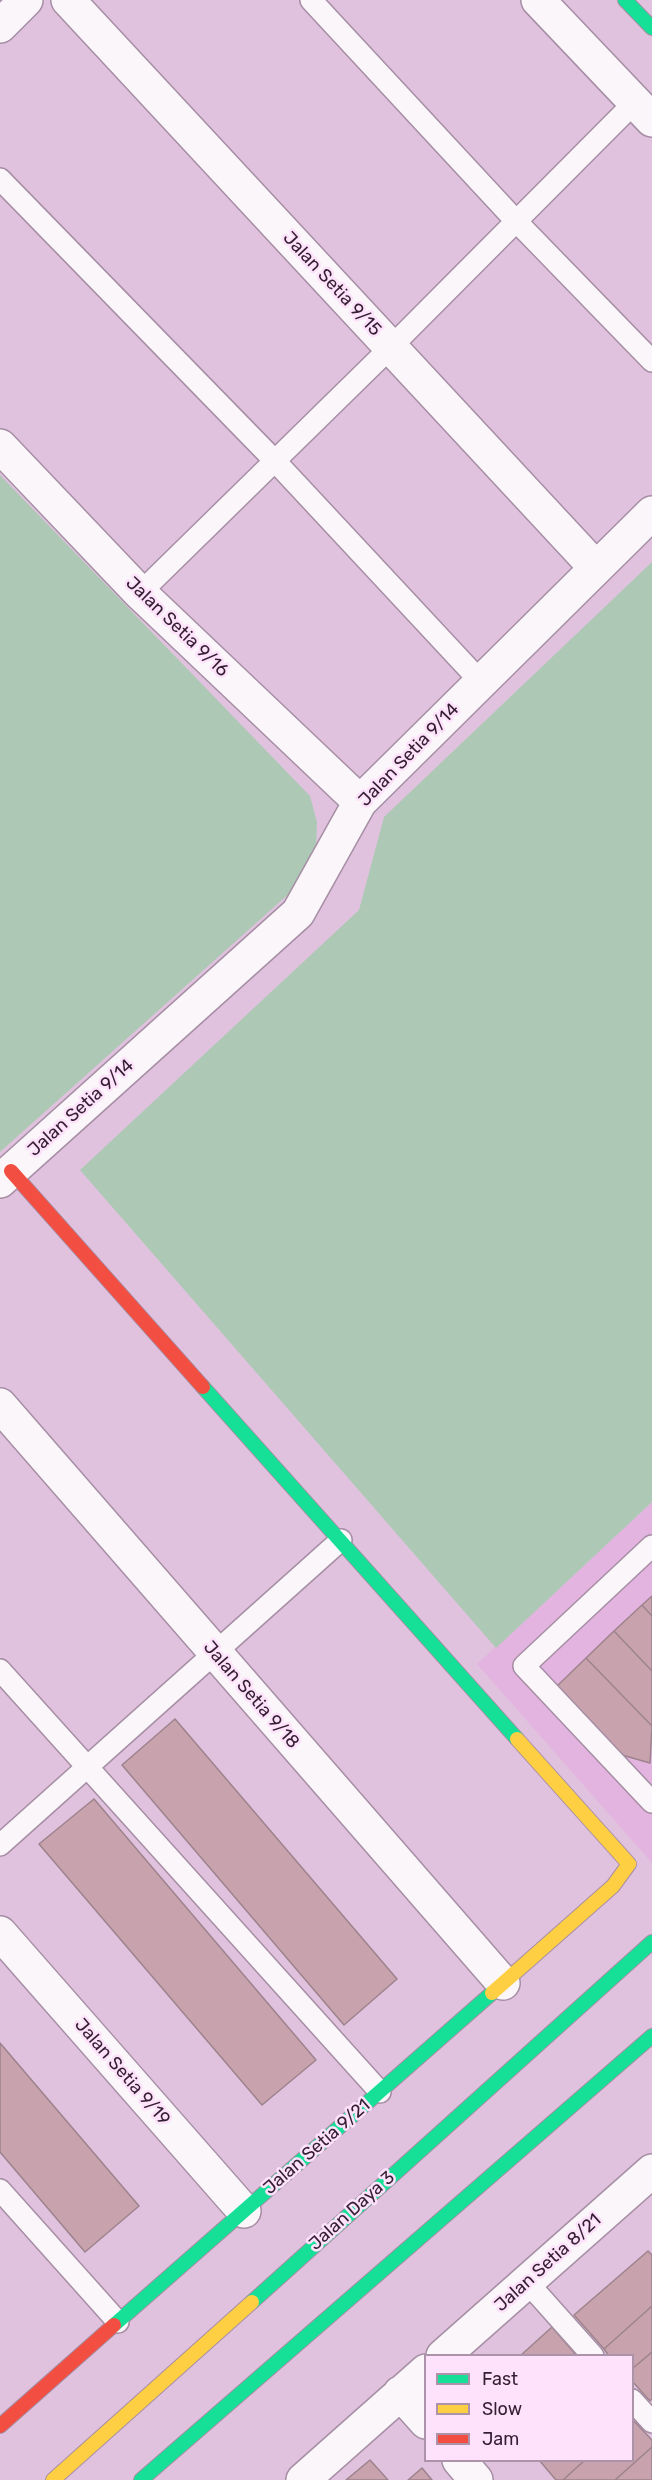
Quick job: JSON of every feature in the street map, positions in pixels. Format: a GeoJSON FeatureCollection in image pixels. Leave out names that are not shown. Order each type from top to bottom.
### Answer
{"type":"FeatureCollection","features":[{"type":"Feature","properties":{"kind":"street"},"geometry":{"type":"LineString","coordinates":[[0,26],[26,0]]}},
{"type":"Feature","properties":{"kind":"street","name":"Jalan Setia 9/15"},"geometry":{"type":"LineString","coordinates":[[68,0],[596,568]]}},
{"type":"Feature","properties":{"kind":"street"},"geometry":{"type":"LineString","coordinates":[[538,0],[643,111]]}},
{"type":"Feature","properties":{"kind":"street"},"geometry":{"type":"LineString","coordinates":[[625,0],[652,28]]}},
{"type":"Feature","properties":{"kind":"street","name":"Jalan Setia 9/16"},"geometry":{"type":"LineString","coordinates":[[0,446],[140,592],[360,802]]}},
{"type":"Feature","properties":{"kind":"street","name":"Jalan Setia 9/14"},"geometry":{"type":"LineString","coordinates":[[6,1176],[298,913],[360,802],[652,513]]}},
{"type":"Feature","properties":{"kind":"street"},"geometry":{"type":"LineString","coordinates":[[6,1176],[341,1540]]}},
{"type":"Feature","properties":{"kind":"street","name":"Jalan Setia 9/18"},"geometry":{"type":"LineString","coordinates":[[0,1405],[214,1654],[503,1983]]}},
{"type":"Feature","properties":{"kind":"street","name":"Jalan Setia 9/21"},"geometry":{"type":"LineString","coordinates":[[0,2426],[613,1886],[629,1864],[341,1540]]}},
{"type":"Feature","properties":{"kind":"street","name":"Jalan Setia 9/19"},"geometry":{"type":"LineString","coordinates":[[0,1933],[244,2211]]}},
{"type":"Feature","properties":{"kind":"street","name":"Jalan Daya 3"},"geometry":{"type":"LineString","coordinates":[[53,2480],[652,1942]]}},
{"type":"Feature","properties":{"kind":"street"},"geometry":{"type":"LineString","coordinates":[[141,2480],[652,2036]]}},
{"type":"Feature","properties":{"kind":"street","name":"Jalan Setia 8/21"},"geometry":{"type":"LineString","coordinates":[[444,2354],[652,2171]]}},
{"type":"Feature","properties":{"kind":"street"},"geometry":{"type":"LineString","coordinates":[[303,2480],[424,2373]]}},
{"type":"Feature","properties":{"kind":"street"},"geometry":{"type":"LineString","coordinates":[[400,2393],[424,2420]]}},
{"type":"Feature","properties":{"kind":"street"},"geometry":{"type":"LineString","coordinates":[[461,2462],[476,2480]]}},
{"type":"Feature","properties":{"kind":"lane"},"geometry":{"type":"LineString","coordinates":[[311,0],[516,221],[652,362]]}},
{"type":"Feature","properties":{"kind":"lane"},"geometry":{"type":"LineString","coordinates":[[140,592],[391,347],[516,221],[643,111]]}},
{"type":"Feature","properties":{"kind":"lane"},"geometry":{"type":"LineString","coordinates":[[0,179],[275,461],[481,682]]}},
{"type":"Feature","properties":{"kind":"lane"},"geometry":{"type":"LineString","coordinates":[[0,1845],[341,1540]]}},
{"type":"Feature","properties":{"kind":"lane"},"geometry":{"type":"LineString","coordinates":[[652,1546],[524,1666],[652,1802]]}},
{"type":"Feature","properties":{"kind":"lane"},"geometry":{"type":"LineString","coordinates":[[0,1670],[380,2092]]}},
{"type":"Feature","properties":{"kind":"lane"},"geometry":{"type":"LineString","coordinates":[[0,2190],[118,2322]]}},
{"type":"Feature","properties":{"kind":"lane"},"geometry":{"type":"LineString","coordinates":[[527,2282],[592,2354]]}},
{"type":"Feature","properties":{"kind":"lane"},"geometry":{"type":"LineString","coordinates":[[634,2401],[652,2422]]}},
{"type":"Feature","properties":{"kind":"shaded area"},"geometry":{"type":"Polygon","coordinates":[[[652,1502],[652,1863],[477,1664],[652,1502]]]}},
{"type":"Feature","properties":{"kind":"green space"},"geometry":{"type":"Polygon","coordinates":[[[0,475],[310,796],[317,822],[316,853],[301,883],[0,1152],[0,475]]]}},
{"type":"Feature","properties":{"kind":"green space"},"geometry":{"type":"Polygon","coordinates":[[[652,562],[652,1502],[496,1648],[80,1170],[359,910],[384,817],[652,562]]]}},
{"type":"Feature","properties":{"kind":"building"},"geometry":{"type":"Polygon","coordinates":[[[652,1596],[652,1616],[642,1605],[652,1596]]]}},
{"type":"Feature","properties":{"kind":"building"},"geometry":{"type":"Polygon","coordinates":[[[642,1605],[652,1616],[652,1671],[614,1631],[642,1605]]]}},
{"type":"Feature","properties":{"kind":"building"},"geometry":{"type":"Polygon","coordinates":[[[614,1631],[652,1671],[652,1726],[586,1658],[614,1631]]]}},
{"type":"Feature","properties":{"kind":"building"},"geometry":{"type":"Polygon","coordinates":[[[586,1658],[652,1726],[650,1763],[615,1753],[554,1689],[586,1658]]]}},
{"type":"Feature","properties":{"kind":"building"},"geometry":{"type":"Polygon","coordinates":[[[175,1719],[397,1979],[344,2025],[122,1765],[175,1719]]]}},
{"type":"Feature","properties":{"kind":"building"},"geometry":{"type":"Polygon","coordinates":[[[94,1799],[316,2060],[262,2105],[39,1844],[94,1799]]]}},
{"type":"Feature","properties":{"kind":"building"},"geometry":{"type":"Polygon","coordinates":[[[0,2043],[139,2206],[85,2252],[0,2152],[0,2043]]]}},
{"type":"Feature","properties":{"kind":"building"},"geometry":{"type":"Polygon","coordinates":[[[648,2251],[652,2255],[652,2306],[604,2349],[574,2315],[648,2251]]]}},
{"type":"Feature","properties":{"kind":"building"},"geometry":{"type":"Polygon","coordinates":[[[652,2306],[652,2352],[634,2367],[634,2354],[608,2354],[604,2349],[652,2306]]]}},
{"type":"Feature","properties":{"kind":"building"},"geometry":{"type":"Polygon","coordinates":[[[552,2327],[575,2354],[522,2354],[552,2327]]]}},
{"type":"Feature","properties":{"kind":"building"},"geometry":{"type":"Polygon","coordinates":[[[652,2352],[652,2399],[650,2401],[634,2383],[634,2367],[652,2352]]]}},
{"type":"Feature","properties":{"kind":"building"},"geometry":{"type":"Polygon","coordinates":[[[634,2421],[652,2440],[652,2447],[615,2480],[563,2480],[583,2462],[634,2462],[634,2421]]]}},
{"type":"Feature","properties":{"kind":"building"},"geometry":{"type":"Polygon","coordinates":[[[652,2447],[652,2480],[615,2480],[652,2447]]]}},
{"type":"Feature","properties":{"kind":"building"},"geometry":{"type":"Polygon","coordinates":[[[370,2460],[388,2480],[346,2480],[370,2460]]]}},
{"type":"Feature","properties":{"kind":"building"},"geometry":{"type":"Polygon","coordinates":[[[541,2462],[583,2462],[563,2480],[556,2480],[541,2462]]]}},
{"type":"Feature","properties":{"kind":"building"},"geometry":{"type":"Polygon","coordinates":[[[422,2468],[432,2480],[408,2480],[422,2468]]]}},
{"type":"Feature","properties":{"kind":"traffic: fast"},"geometry":{"type":"LineString","coordinates":[[625,0],[652,28]]}},
{"type":"Feature","properties":{"kind":"traffic: fast"},"geometry":{"type":"LineString","coordinates":[[203,1387],[517,1739]]}},
{"type":"Feature","properties":{"kind":"traffic: fast"},"geometry":{"type":"LineString","coordinates":[[252,2302],[652,1942]]}},
{"type":"Feature","properties":{"kind":"traffic: fast"},"geometry":{"type":"LineString","coordinates":[[114,2325],[492,1993]]}},
{"type":"Feature","properties":{"kind":"traffic: fast"},"geometry":{"type":"LineString","coordinates":[[141,2480],[652,2036]]}},
{"type":"Feature","properties":{"kind":"traffic: slow"},"geometry":{"type":"LineString","coordinates":[[492,1993],[613,1886],[629,1864],[517,1739]]}},
{"type":"Feature","properties":{"kind":"traffic: slow"},"geometry":{"type":"LineString","coordinates":[[53,2480],[252,2302]]}},
{"type":"Feature","properties":{"kind":"traffic: jam"},"geometry":{"type":"LineString","coordinates":[[11,1171],[203,1387]]}},
{"type":"Feature","properties":{"kind":"traffic: jam"},"geometry":{"type":"LineString","coordinates":[[0,2426],[114,2325]]}}]}
